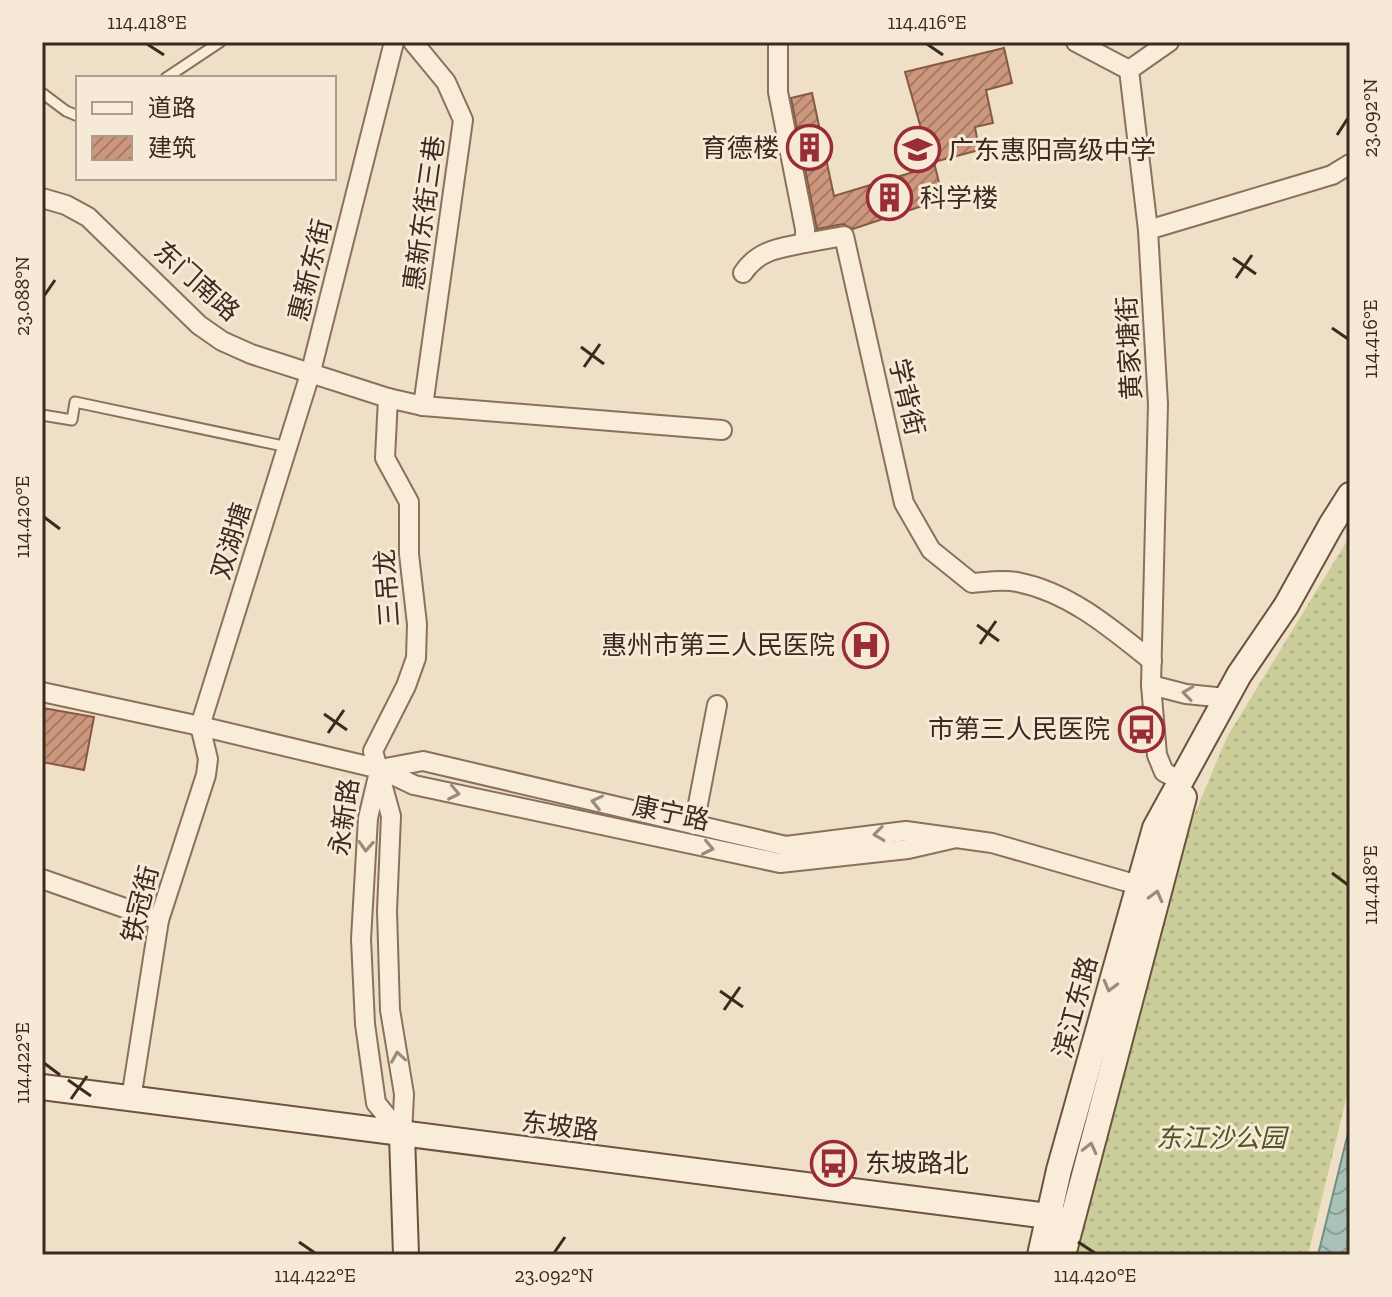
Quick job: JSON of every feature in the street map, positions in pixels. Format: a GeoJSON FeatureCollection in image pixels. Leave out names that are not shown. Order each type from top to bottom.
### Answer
{"type":"FeatureCollection","features":[{"type":"Feature","properties":{"kind":"main road","name":"滨江东路"},"geometry":{"type":"LineString","coordinates":[[1063,1255],[1059,1220],[1138,885],[1155,828],[1226,698],[1286,606],[1350,495]]}},
{"type":"Feature","properties":{"kind":"main road","name":"滨江东路"},"geometry":{"type":"LineString","coordinates":[[1040,1255],[1059,1220],[1184,798],[1181,781]]}},
{"type":"Feature","properties":{"kind":"main road","name":"东坡路"},"geometry":{"type":"LineString","coordinates":[[42,1087],[1059,1220]]}},
{"type":"Feature","properties":{"kind":"main road","name":"永新路"},"geometry":{"type":"LineString","coordinates":[[402,1135],[406,1255]]}},
{"type":"Feature","properties":{"kind":"street","name":"惠新东街"},"geometry":{"type":"LineString","coordinates":[[311,371],[394,42]]}},
{"type":"Feature","properties":{"kind":"street","name":"惠新东街三巷"},"geometry":{"type":"LineString","coordinates":[[413,42],[446,82],[463,120],[423,406]]}},
{"type":"Feature","properties":{"kind":"street"},"geometry":{"type":"LineString","coordinates":[[743,273],[749,262],[763,252],[805,243],[805,229],[778,92],[778,42]]}},
{"type":"Feature","properties":{"kind":"street"},"geometry":{"type":"LineString","coordinates":[[1076,42],[1129,70],[1169,42]]}},
{"type":"Feature","properties":{"kind":"street","name":"黄家塘街"},"geometry":{"type":"LineString","coordinates":[[1129,70],[1148,230],[1158,404],[1151,685],[1157,755],[1164,772],[1181,781]]}},
{"type":"Feature","properties":{"kind":"street"},"geometry":{"type":"LineString","coordinates":[[1148,230],[1317,180],[1350,164]]}},
{"type":"Feature","properties":{"kind":"street","name":"东门南路"},"geometry":{"type":"LineString","coordinates":[[42,198],[66,205],[88,217],[199,325],[222,341],[251,354],[388,398],[423,406],[722,430]]}},
{"type":"Feature","properties":{"kind":"street","name":"学背街"},"geometry":{"type":"LineString","coordinates":[[805,243],[844,236],[904,503],[931,550],[972,583],[1014,581],[1056,593],[1100,620],[1152,661]]}},
{"type":"Feature","properties":{"kind":"street","name":"双湖塘"},"geometry":{"type":"LineString","coordinates":[[200,726],[311,371]]}},
{"type":"Feature","properties":{"kind":"street","name":"三吊龙"},"geometry":{"type":"LineString","coordinates":[[380,769],[373,751],[406,686],[416,658],[417,624],[409,554],[409,502],[385,458],[388,398]]}},
{"type":"Feature","properties":{"kind":"street"},"geometry":{"type":"LineString","coordinates":[[1151,685],[1226,698]]}},
{"type":"Feature","properties":{"kind":"street","name":"康宁路"},"geometry":{"type":"LineString","coordinates":[[42,692],[380,769],[414,785],[780,863],[908,849],[956,838]]}},
{"type":"Feature","properties":{"kind":"street"},"geometry":{"type":"LineString","coordinates":[[694,825],[717,705]]}},
{"type":"Feature","properties":{"kind":"street","name":"铁冠街"},"geometry":{"type":"LineString","coordinates":[[131,1099],[159,920],[206,775],[208,759],[200,726]]}},
{"type":"Feature","properties":{"kind":"street","name":"康宁路"},"geometry":{"type":"LineString","coordinates":[[380,769],[423,761],[786,846],[906,831],[992,843],[1138,885]]}},
{"type":"Feature","properties":{"kind":"street","name":"永新路"},"geometry":{"type":"LineString","coordinates":[[380,769],[368,818],[362,924],[365,1024],[376,1103],[402,1135]]}},
{"type":"Feature","properties":{"kind":"street","name":"永新路"},"geometry":{"type":"LineString","coordinates":[[380,769],[391,816],[387,911],[390,1010],[404,1094],[402,1135]]}},
{"type":"Feature","properties":{"kind":"street"},"geometry":{"type":"LineString","coordinates":[[42,879],[159,920]]}},
{"type":"Feature","properties":{"kind":"lane"},"geometry":{"type":"LineString","coordinates":[[169,76],[220,42]]}},
{"type":"Feature","properties":{"kind":"lane"},"geometry":{"type":"LineString","coordinates":[[42,93],[76,115]]}},
{"type":"Feature","properties":{"kind":"lane"},"geometry":{"type":"LineString","coordinates":[[42,415],[72,420],[75,402],[288,447]]}},
{"type":"Feature","properties":{"kind":"green space","name":"东江沙公园"},"geometry":{"type":"Polygon","coordinates":[[[1350,536],[1350,1083],[1308,1255],[1072,1255],[1190,825],[1227,737],[1350,536]]]}},
{"type":"Feature","properties":{"kind":"water"},"geometry":{"type":"Polygon","coordinates":[[[1350,1125],[1350,1255],[1318,1255],[1350,1125]]]}},
{"type":"Feature","properties":{"kind":"building"},"geometry":{"type":"Polygon","coordinates":[[[1004,48],[1012,83],[986,90],[993,123],[975,127],[979,150],[934,162],[943,199],[853,229],[843,224],[817,229],[791,98],[812,93],[834,196],[920,170],[915,149],[926,146],[905,72],[1004,48]]]}},
{"type":"Feature","properties":{"kind":"building"},"geometry":{"type":"Polygon","coordinates":[[[43,708],[94,717],[84,770],[42,762],[43,708]]]}},
{"type":"Feature","properties":{"kind":"place","name":"育德楼"},"geometry":{"type":"Point","coordinates":[810,148]}},
{"type":"Feature","properties":{"kind":"place","name":"广东惠阳高级中学"},"geometry":{"type":"Point","coordinates":[917,150]}},
{"type":"Feature","properties":{"kind":"place","name":"科学楼"},"geometry":{"type":"Point","coordinates":[889,198]}},
{"type":"Feature","properties":{"kind":"place","name":"惠州市第三人民医院"},"geometry":{"type":"Point","coordinates":[866,645]}},
{"type":"Feature","properties":{"kind":"place","name":"市第三人民医院"},"geometry":{"type":"Point","coordinates":[1141,729]}},
{"type":"Feature","properties":{"kind":"place","name":"东坡路北"},"geometry":{"type":"Point","coordinates":[834,1163]}}]}
